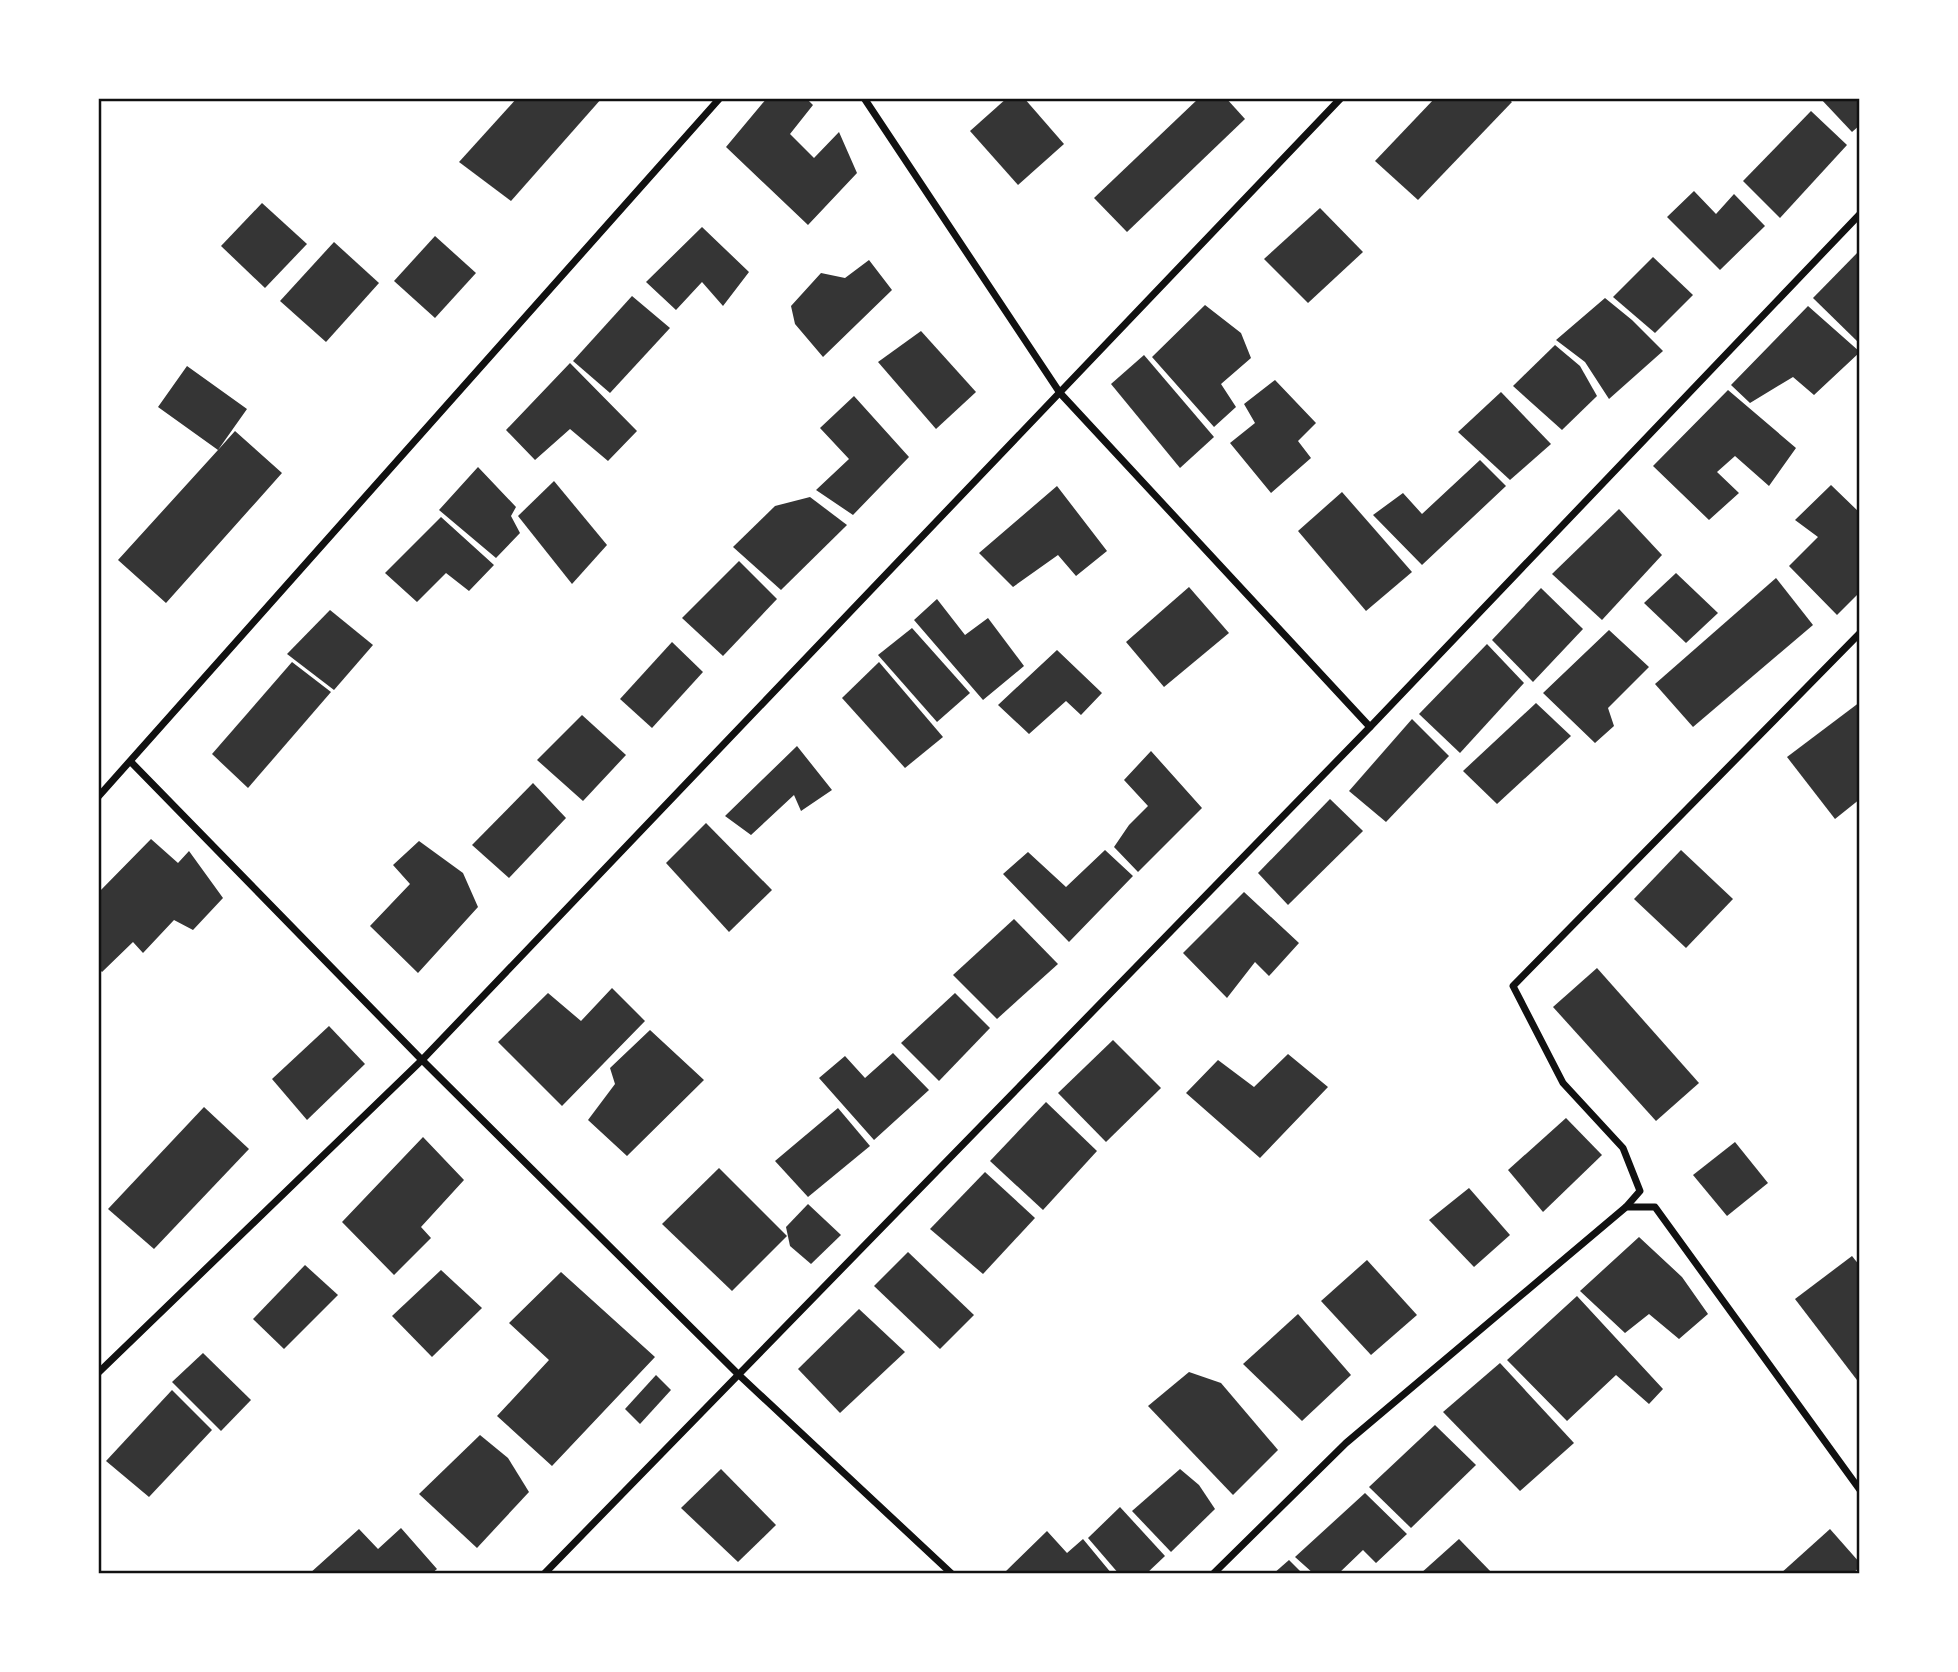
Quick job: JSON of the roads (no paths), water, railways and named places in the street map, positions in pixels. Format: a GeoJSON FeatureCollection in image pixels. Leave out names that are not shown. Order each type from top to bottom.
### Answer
{"type":"FeatureCollection","features":[{"type":"Feature","properties":{"kind":"street"},"geometry":{"type":"LineString","coordinates":[[98,797],[720,98]]}},
{"type":"Feature","properties":{"kind":"street"},"geometry":{"type":"LineString","coordinates":[[864,98],[1060,393],[1370,727]]}},
{"type":"Feature","properties":{"kind":"street"},"geometry":{"type":"LineString","coordinates":[[98,1373],[422,1060],[1341,98]]}},
{"type":"Feature","properties":{"kind":"street"},"geometry":{"type":"LineString","coordinates":[[544,1574],[1370,727],[1860,214]]}},
{"type":"Feature","properties":{"kind":"street"},"geometry":{"type":"LineString","coordinates":[[1213,1574],[1346,1443],[1626,1207],[1640,1191],[1623,1148],[1563,1083],[1513,986],[1860,633]]}},
{"type":"Feature","properties":{"kind":"street"},"geometry":{"type":"LineString","coordinates":[[131,762],[422,1060],[740,1376],[952,1574]]}},
{"type":"Feature","properties":{"kind":"street"},"geometry":{"type":"LineString","coordinates":[[1626,1207],[1655,1207],[1860,1490]]}}]}
